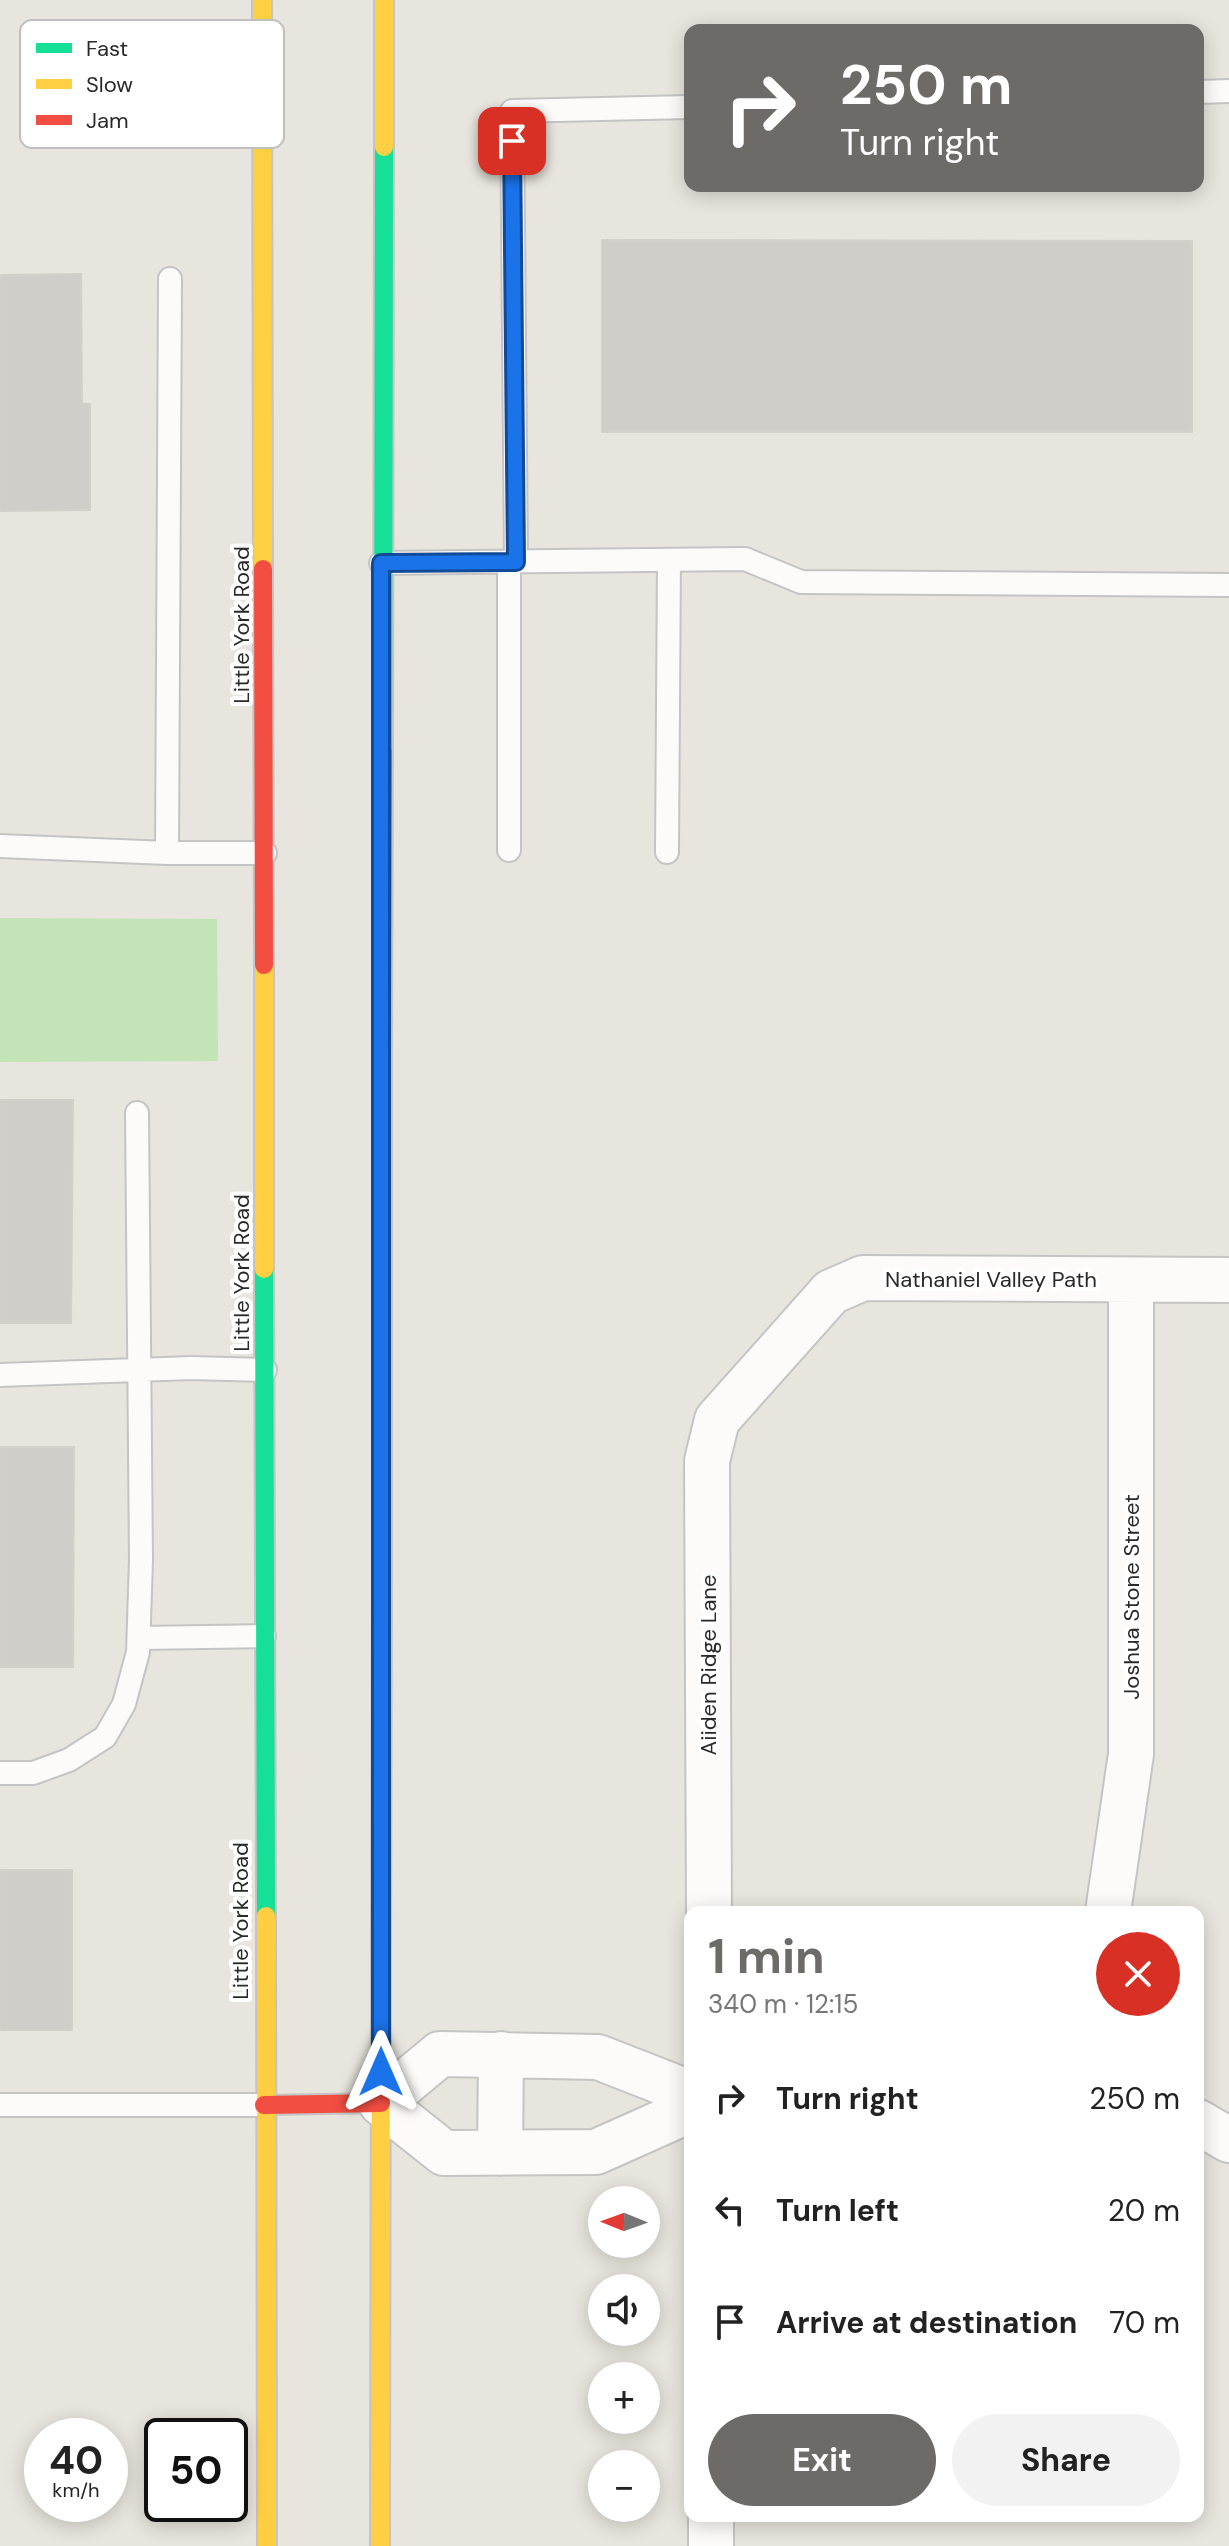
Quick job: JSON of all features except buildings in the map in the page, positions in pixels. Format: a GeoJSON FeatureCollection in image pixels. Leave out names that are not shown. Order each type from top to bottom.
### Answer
{"type":"FeatureCollection","features":[{"type":"Feature","properties":{"kind":"main road","name":"Little York Road"},"geometry":{"type":"LineString","coordinates":[[262,0],[262,20]]}},
{"type":"Feature","properties":{"kind":"main road"},"geometry":{"type":"LineString","coordinates":[[380,2546],[384,0]]}},
{"type":"Feature","properties":{"kind":"main road","name":"Little York Road"},"geometry":{"type":"LineString","coordinates":[[263,148],[267,2546]]}},
{"type":"Feature","properties":{"kind":"main road"},"geometry":{"type":"LineString","coordinates":[[264,2105],[381,2103]]}},
{"type":"Feature","properties":{"kind":"street","name":"Nathaniel Valley Path"},"geometry":{"type":"LineString","coordinates":[[717,1420],[831,1292],[863,1278],[1229,1280]]}},
{"type":"Feature","properties":{"kind":"street","name":"Joshua Stone Street"},"geometry":{"type":"LineString","coordinates":[[1109,1906],[1131,1754],[1131,1280]]}},
{"type":"Feature","properties":{"kind":"street","name":"Aiiden Ridge Lane"},"geometry":{"type":"LineString","coordinates":[[709,1906],[707,1461],[717,1420]]}},
{"type":"Feature","properties":{"kind":"street"},"geometry":{"type":"LineString","coordinates":[[684,2091],[598,2057],[440,2054],[381,2103],[444,2153],[596,2152],[684,2113]]}},
{"type":"Feature","properties":{"kind":"street"},"geometry":{"type":"LineString","coordinates":[[500,2153],[501,2054]]}},
{"type":"Feature","properties":{"kind":"street"},"geometry":{"type":"LineString","coordinates":[[1204,2125],[1229,2140]]}},
{"type":"Feature","properties":{"kind":"street"},"geometry":{"type":"LineString","coordinates":[[711,2522],[711,2546]]}},
{"type":"Feature","properties":{"kind":"lane"},"geometry":{"type":"LineString","coordinates":[[1204,92],[1229,91]]}},
{"type":"Feature","properties":{"kind":"lane"},"geometry":{"type":"LineString","coordinates":[[509,850],[512,111],[684,107]]}},
{"type":"Feature","properties":{"kind":"lane"},"geometry":{"type":"LineString","coordinates":[[167,853],[170,279]]}},
{"type":"Feature","properties":{"kind":"lane"},"geometry":{"type":"LineString","coordinates":[[381,563],[745,559],[801,582],[1229,585]]}},
{"type":"Feature","properties":{"kind":"lane"},"geometry":{"type":"LineString","coordinates":[[667,852],[669,560]]}},
{"type":"Feature","properties":{"kind":"lane"},"geometry":{"type":"LineString","coordinates":[[0,846],[167,853],[265,853]]}},
{"type":"Feature","properties":{"kind":"lane"},"geometry":{"type":"LineString","coordinates":[[0,1773],[33,1773],[69,1760],[105,1737],[124,1704],[139,1638],[137,1113]]}},
{"type":"Feature","properties":{"kind":"lane"},"geometry":{"type":"LineString","coordinates":[[0,1375],[265,1370]]}},
{"type":"Feature","properties":{"kind":"lane"},"geometry":{"type":"LineString","coordinates":[[139,1638],[264,1636]]}},
{"type":"Feature","properties":{"kind":"lane"},"geometry":{"type":"LineString","coordinates":[[0,2105],[264,2105]]}},
{"type":"Feature","properties":{"kind":"green space"},"geometry":{"type":"Polygon","coordinates":[[[0,918],[217,919],[218,1061],[0,1062],[0,918]]]}},
{"type":"Feature","properties":{"kind":"traffic: fast"},"geometry":{"type":"LineString","coordinates":[[383,752],[384,147]]}},
{"type":"Feature","properties":{"kind":"traffic: fast"},"geometry":{"type":"LineString","coordinates":[[264,1269],[266,1916]]}},
{"type":"Feature","properties":{"kind":"traffic: fast"},"geometry":{"type":"LineString","coordinates":[[381,1938],[382,1576]]}},
{"type":"Feature","properties":{"kind":"traffic: slow"},"geometry":{"type":"LineString","coordinates":[[262,0],[262,20]]}},
{"type":"Feature","properties":{"kind":"traffic: slow"},"geometry":{"type":"LineString","coordinates":[[384,0],[384,147]]}},
{"type":"Feature","properties":{"kind":"traffic: slow"},"geometry":{"type":"LineString","coordinates":[[262,148],[263,569]]}},
{"type":"Feature","properties":{"kind":"traffic: slow"},"geometry":{"type":"LineString","coordinates":[[264,965],[264,1269]]}},
{"type":"Feature","properties":{"kind":"traffic: slow"},"geometry":{"type":"LineString","coordinates":[[382,1056],[382,1576]]}},
{"type":"Feature","properties":{"kind":"traffic: slow"},"geometry":{"type":"LineString","coordinates":[[266,1916],[267,2546]]}},
{"type":"Feature","properties":{"kind":"traffic: slow"},"geometry":{"type":"LineString","coordinates":[[380,2546],[381,1938]]}},
{"type":"Feature","properties":{"kind":"traffic: jam"},"geometry":{"type":"LineString","coordinates":[[263,569],[264,965]]}},
{"type":"Feature","properties":{"kind":"traffic: jam"},"geometry":{"type":"LineString","coordinates":[[382,1056],[383,752]]}},
{"type":"Feature","properties":{"kind":"traffic: jam"},"geometry":{"type":"LineString","coordinates":[[264,2105],[381,2103]]}},
{"type":"Feature","properties":{"kind":"route"},"geometry":{"type":"LineString","coordinates":[[381,2072],[381,563],[516,562],[512,141]]}}]}
